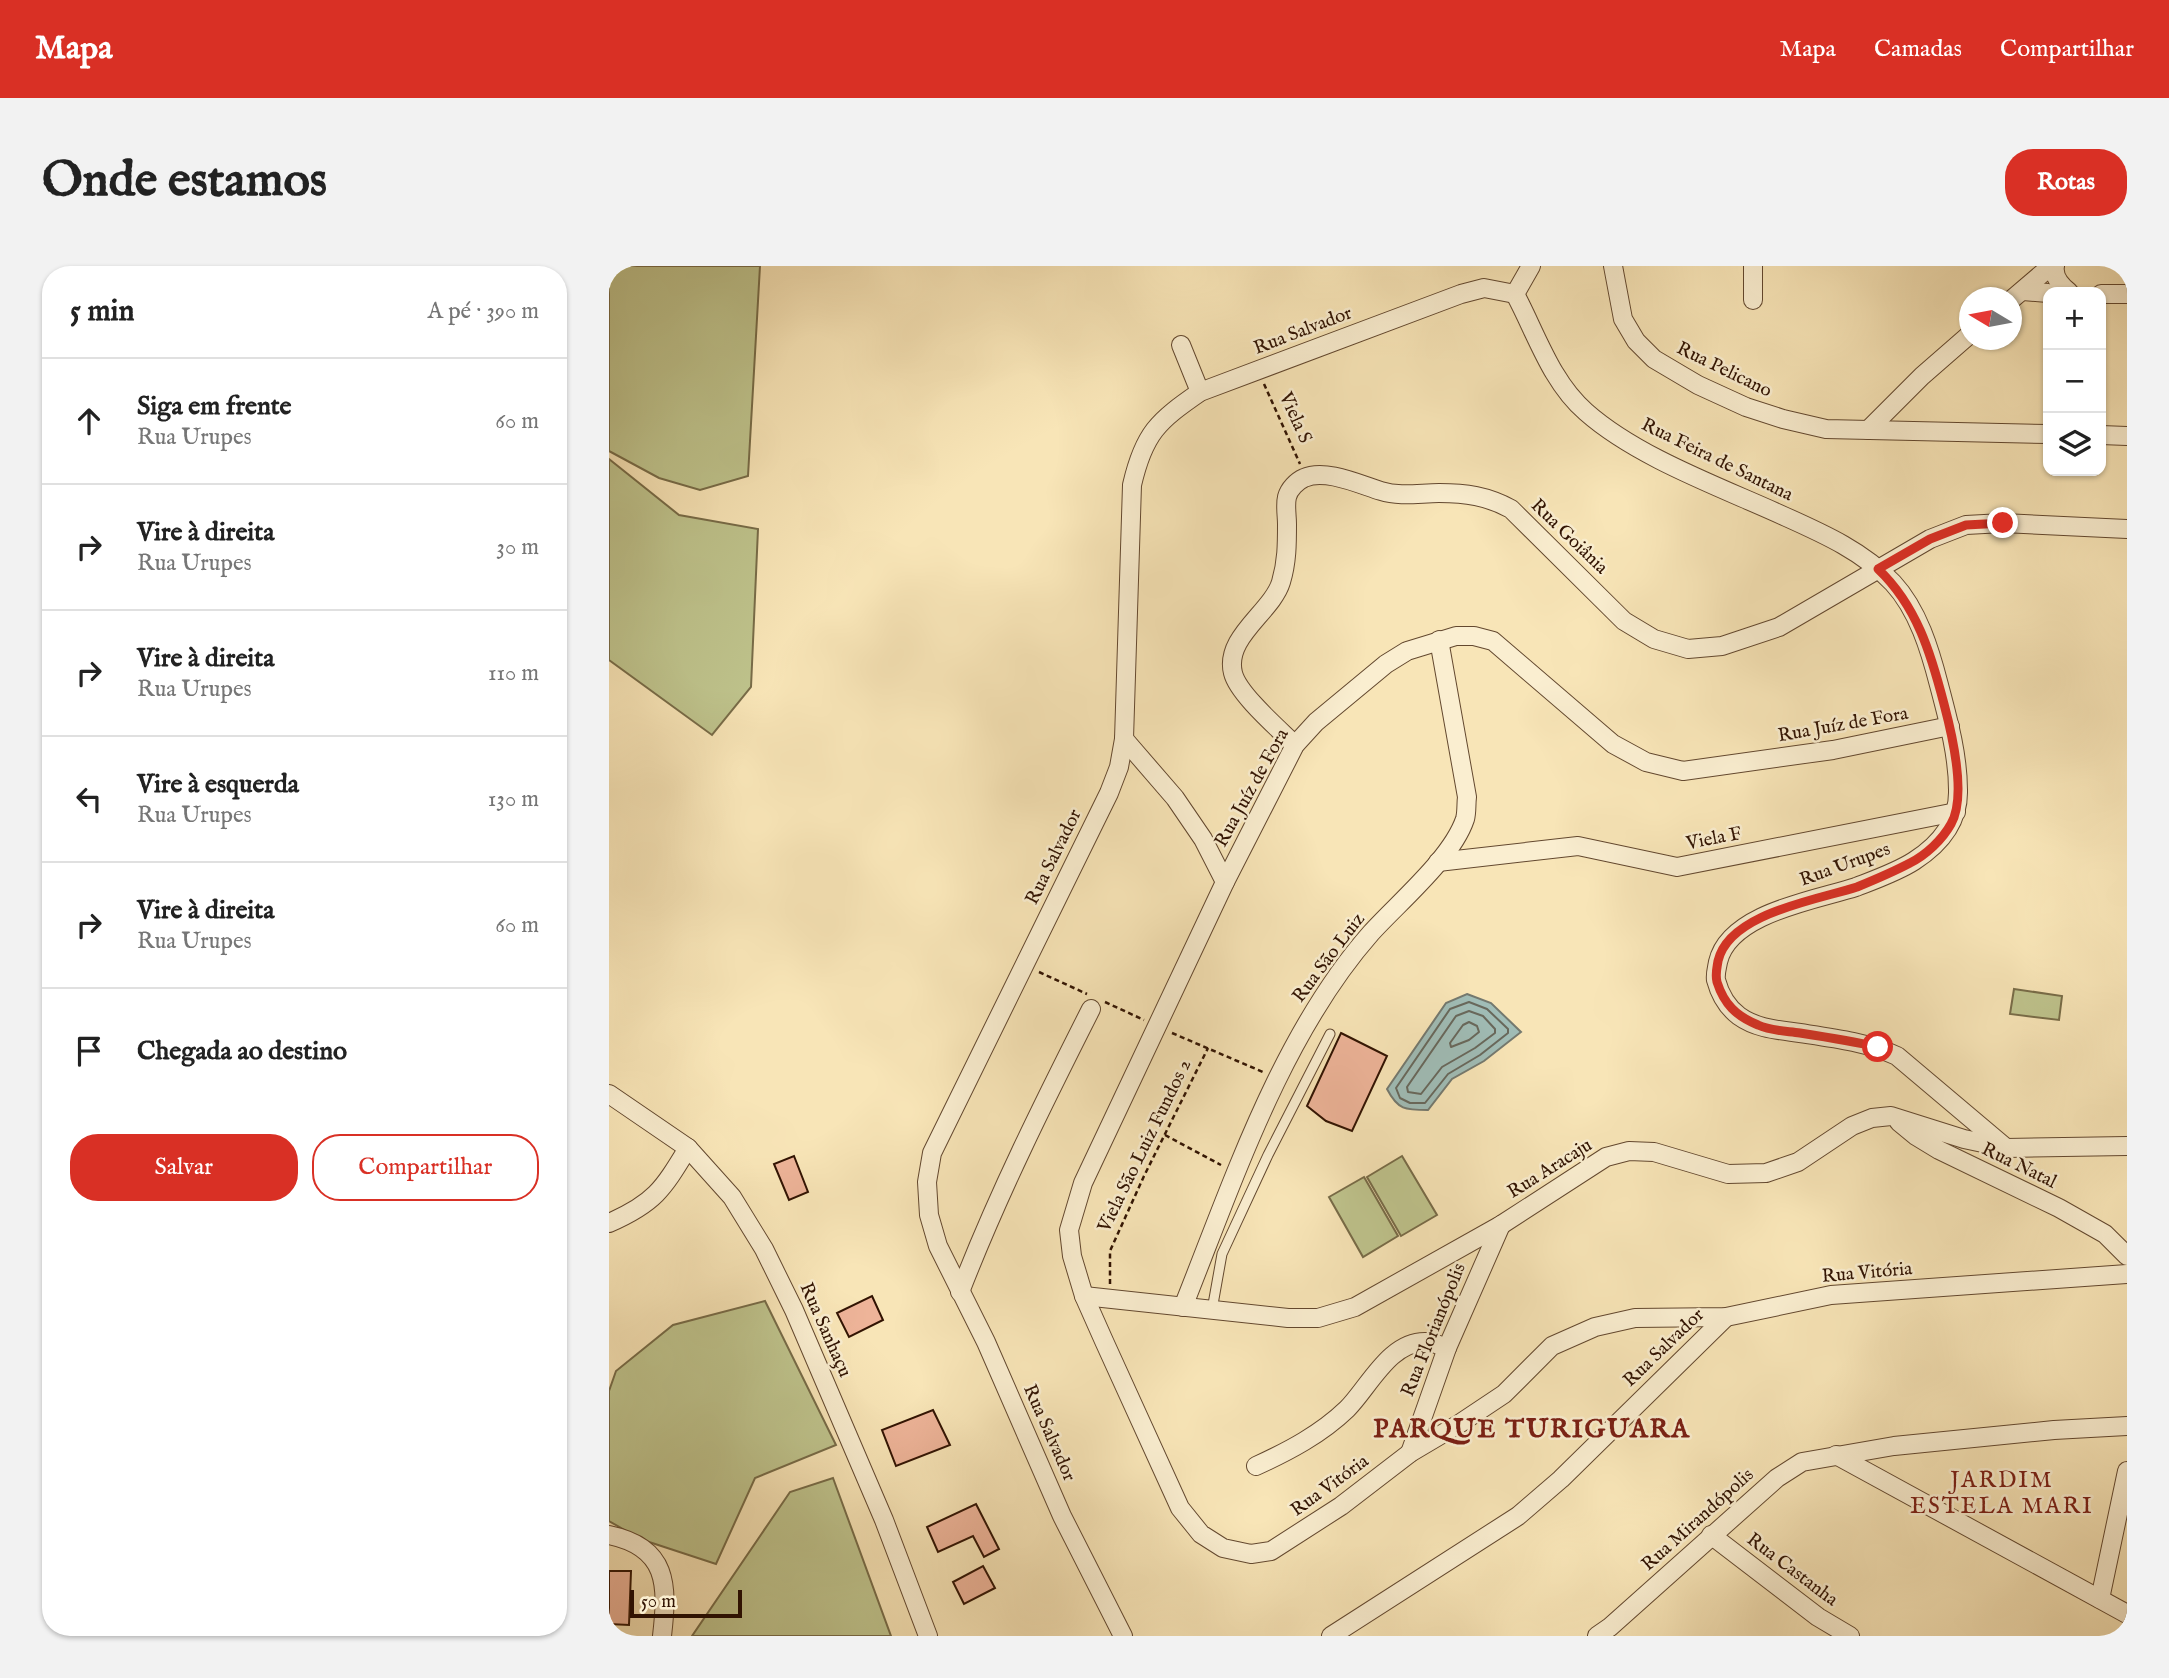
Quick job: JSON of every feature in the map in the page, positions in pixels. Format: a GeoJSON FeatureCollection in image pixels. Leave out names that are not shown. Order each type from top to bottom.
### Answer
{"type":"FeatureCollection","features":[{"type":"Feature","properties":{"kind":"street"},"geometry":{"type":"LineString","coordinates":[[1515,294],[1531,266]]}},
{"type":"Feature","properties":{"kind":"street","name":"Rua Pelicano"},"geometry":{"type":"LineString","coordinates":[[1613,266],[1623,319],[1636,341],[1654,359],[1746,407],[1826,429],[2043,434]]}},
{"type":"Feature","properties":{"kind":"street"},"geometry":{"type":"LineString","coordinates":[[1753,266],[1753,300]]}},
{"type":"Feature","properties":{"kind":"street"},"geometry":{"type":"LineString","coordinates":[[2053,266],[2054,274],[2062,287]]}},
{"type":"Feature","properties":{"kind":"street"},"geometry":{"type":"LineString","coordinates":[[2022,291],[2053,266]]}},
{"type":"Feature","properties":{"kind":"street","name":"Rua Salvador"},"geometry":{"type":"LineString","coordinates":[[1123,1636],[1062,1516],[986,1342],[938,1246],[929,1215],[927,1182],[932,1153],[1119,768],[1124,738],[1132,485],[1139,456],[1151,433],[1170,413],[1201,392],[1461,294],[1484,288],[1515,294]]}},
{"type":"Feature","properties":{"kind":"street"},"geometry":{"type":"LineString","coordinates":[[2022,295],[2043,293]]}},
{"type":"Feature","properties":{"kind":"street","name":"Rua Feira de Santana"},"geometry":{"type":"LineString","coordinates":[[1515,294],[1559,383],[1585,412],[1660,460],[1834,539],[1878,569]]}},
{"type":"Feature","properties":{"kind":"street"},"geometry":{"type":"LineString","coordinates":[[2106,295],[2127,294]]}},
{"type":"Feature","properties":{"kind":"street"},"geometry":{"type":"LineString","coordinates":[[1868,430],[1959,344]]}},
{"type":"Feature","properties":{"kind":"street"},"geometry":{"type":"LineString","coordinates":[[1181,345],[1201,392]]}},
{"type":"Feature","properties":{"kind":"street"},"geometry":{"type":"LineString","coordinates":[[2106,435],[2127,436]]}},
{"type":"Feature","properties":{"kind":"street","name":"Rua Goiânia"},"geometry":{"type":"LineString","coordinates":[[1305,477],[1321,475],[1405,495],[1465,494],[1493,499],[1511,509],[1624,621],[1654,639],[1688,649],[1722,646],[1779,627],[1878,569]]}},
{"type":"Feature","properties":{"kind":"street"},"geometry":{"type":"LineString","coordinates":[[1295,745],[1240,688],[1233,673],[1233,656],[1241,639],[1279,589],[1286,565],[1287,497],[1292,487],[1305,477]]}},
{"type":"Feature","properties":{"kind":"street"},"geometry":{"type":"LineString","coordinates":[[1878,569],[1930,539],[1966,525],[2003,523],[2127,529]]}},
{"type":"Feature","properties":{"kind":"street","name":"Rua Urupes"},"geometry":{"type":"LineString","coordinates":[[1878,569],[1895,585],[1930,651],[1950,726],[1958,791],[1953,822],[1941,840],[1912,862],[1858,886],[1786,908],[1733,935],[1720,952],[1715,976],[1722,999],[1740,1017],[1762,1027],[1854,1041],[1878,1047],[1897,1056],[2005,1148]]}},
{"type":"Feature","properties":{"kind":"street","name":"Rua Juíz de Fora"},"geometry":{"type":"LineString","coordinates":[[1072,1256],[1069,1230],[1083,1183],[1225,881],[1295,745],[1316,722],[1386,664],[1407,651],[1439,640],[1474,636],[1493,641],[1613,744],[1646,762],[1683,771],[1833,750],[1950,726]]}},
{"type":"Feature","properties":{"kind":"street","name":"Rua São Luiz"},"geometry":{"type":"LineString","coordinates":[[1183,1307],[1236,1174],[1307,1021],[1338,974],[1438,862],[1465,818],[1467,797],[1439,640]]}},
{"type":"Feature","properties":{"kind":"street"},"geometry":{"type":"LineString","coordinates":[[1124,738],[1175,798],[1203,839],[1225,881]]}},
{"type":"Feature","properties":{"kind":"street","name":"Viela F"},"geometry":{"type":"LineString","coordinates":[[1438,862],[1578,846],[1677,867],[1956,812]]}},
{"type":"Feature","properties":{"kind":"street"},"geometry":{"type":"LineString","coordinates":[[960,1292],[1021,1148],[1091,1009]]}},
{"type":"Feature","properties":{"kind":"street","name":"Rua Sanhaçu"},"geometry":{"type":"LineString","coordinates":[[609,1094],[688,1149],[732,1197],[764,1249],[794,1310],[884,1520],[928,1636]]}},
{"type":"Feature","properties":{"kind":"street"},"geometry":{"type":"LineString","coordinates":[[1891,1116],[1964,1139],[2005,1148],[2127,1146]]}},
{"type":"Feature","properties":{"kind":"street","name":"Rua Aracaju"},"geometry":{"type":"LineString","coordinates":[[1084,1296],[1288,1318],[1318,1318],[1355,1307],[1501,1225],[1606,1157],[1629,1150],[1654,1152],[1728,1174],[1766,1173],[1798,1162],[1852,1126],[1872,1118],[1891,1116]]}},
{"type":"Feature","properties":{"kind":"street","name":"Rua Natal"},"geometry":{"type":"LineString","coordinates":[[1891,1116],[1939,1150],[2059,1208],[2105,1234],[2127,1256]]}},
{"type":"Feature","properties":{"kind":"street"},"geometry":{"type":"LineString","coordinates":[[609,1223],[647,1204],[667,1182],[688,1149]]}},
{"type":"Feature","properties":{"kind":"street","name":"Rua Florianópolis"},"geometry":{"type":"LineString","coordinates":[[1410,1453],[1447,1348],[1501,1225]]}},
{"type":"Feature","properties":{"kind":"street","name":"Rua Vitória"},"geometry":{"type":"LineString","coordinates":[[1072,1256],[1084,1296],[1180,1508],[1201,1534],[1223,1548],[1251,1554],[1271,1552],[1341,1506],[1410,1453],[1504,1394],[1552,1346],[1595,1327],[1635,1318],[1726,1317],[1831,1296],[2127,1274]]}},
{"type":"Feature","properties":{"kind":"street","name":"Rua Salvador"},"geometry":{"type":"LineString","coordinates":[[1331,1636],[1518,1516],[1561,1479],[1726,1317]]}},
{"type":"Feature","properties":{"kind":"street"},"geometry":{"type":"LineString","coordinates":[[1256,1466],[1318,1432],[1348,1408],[1387,1359],[1398,1352],[1410,1345],[1427,1341],[1447,1348]]}},
{"type":"Feature","properties":{"kind":"street","name":"Rua Mirandópolis"},"geometry":{"type":"LineString","coordinates":[[1609,1633],[1711,1535],[1802,1462],[1894,1446],[2054,1430],[2127,1426]]}},
{"type":"Feature","properties":{"kind":"street"},"geometry":{"type":"LineString","coordinates":[[1836,1455],[2127,1614]]}},
{"type":"Feature","properties":{"kind":"street"},"geometry":{"type":"LineString","coordinates":[[2100,1599],[2127,1471]]}},
{"type":"Feature","properties":{"kind":"street"},"geometry":{"type":"LineString","coordinates":[[609,1535],[638,1544],[655,1558],[664,1578],[662,1636]]}},
{"type":"Feature","properties":{"kind":"street","name":"Rua Castanha"},"geometry":{"type":"LineString","coordinates":[[1711,1535],[1818,1617],[1850,1636]]}},
{"type":"Feature","properties":{"kind":"lane"},"geometry":{"type":"LineString","coordinates":[[1212,1310],[1222,1254],[1268,1155],[1330,1034]]}},
{"type":"Feature","properties":{"kind":"path","name":"Viela S"},"geometry":{"type":"LineString","coordinates":[[1258,371],[1305,477]]}},
{"type":"Feature","properties":{"kind":"path","name":"Viela São Luiz Fundos 2"},"geometry":{"type":"LineString","coordinates":[[1110,1298],[1110,1251],[1208,1048]]}},
{"type":"Feature","properties":{"kind":"path"},"geometry":{"type":"LineString","coordinates":[[1164,1135],[1236,1174]]}},
{"type":"Feature","properties":{"kind":"green space"},"geometry":{"type":"Polygon","coordinates":[[[609,266],[760,266],[748,476],[700,490],[659,478],[609,451],[609,266]]]}},
{"type":"Feature","properties":{"kind":"green space"},"geometry":{"type":"Polygon","coordinates":[[[609,459],[679,515],[758,529],[751,687],[712,735],[609,660],[609,459]]]}},
{"type":"Feature","properties":{"kind":"green space"},"geometry":{"type":"Polygon","coordinates":[[[2014,989],[2062,996],[2059,1020],[2010,1014],[2014,989]]]}},
{"type":"Feature","properties":{"kind":"green space"},"geometry":{"type":"Polygon","coordinates":[[[1402,1156],[1437,1215],[1401,1236],[1367,1177],[1402,1156]]]}},
{"type":"Feature","properties":{"kind":"green space"},"geometry":{"type":"Polygon","coordinates":[[[1364,1177],[1398,1236],[1363,1257],[1329,1197],[1364,1177]]]}},
{"type":"Feature","properties":{"kind":"green space"},"geometry":{"type":"Polygon","coordinates":[[[765,1301],[836,1445],[755,1478],[716,1564],[640,1539],[609,1521],[609,1391],[616,1371],[673,1325],[765,1301]]]}},
{"type":"Feature","properties":{"kind":"green space"},"geometry":{"type":"Polygon","coordinates":[[[833,1478],[891,1636],[692,1636],[790,1492],[833,1478]]]}},
{"type":"Feature","properties":{"kind":"water"},"geometry":{"type":"Polygon","coordinates":[[[1467,994],[1491,1003],[1521,1032],[1484,1061],[1452,1079],[1428,1110],[1408,1109],[1399,1105],[1387,1089],[1446,1003],[1467,994]]]}},
{"type":"Feature","properties":{"kind":"building"},"geometry":{"type":"Polygon","coordinates":[[[1341,1033],[1387,1056],[1352,1131],[1326,1121],[1307,1106],[1341,1033]]]}},
{"type":"Feature","properties":{"kind":"building"},"geometry":{"type":"Polygon","coordinates":[[[794,1156],[808,1192],[789,1200],[774,1164],[794,1156]]]}},
{"type":"Feature","properties":{"kind":"building"},"geometry":{"type":"Polygon","coordinates":[[[872,1296],[883,1320],[849,1337],[837,1313],[872,1296]]]}},
{"type":"Feature","properties":{"kind":"building"},"geometry":{"type":"Polygon","coordinates":[[[933,1410],[950,1445],[896,1466],[882,1430],[933,1410]]]}},
{"type":"Feature","properties":{"kind":"building"},"geometry":{"type":"Polygon","coordinates":[[[976,1504],[999,1549],[984,1557],[973,1536],[938,1552],[927,1527],[976,1504]]]}},
{"type":"Feature","properties":{"kind":"building"},"geometry":{"type":"Polygon","coordinates":[[[983,1566],[995,1588],[964,1604],[953,1582],[983,1566]]]}},
{"type":"Feature","properties":{"kind":"building"},"geometry":{"type":"Polygon","coordinates":[[[609,1571],[631,1571],[629,1625],[609,1624],[609,1571]]]}},
{"type":"Feature","properties":{"kind":"district","name":"PARQUE TURIGUARA"},"geometry":{"type":"Point","coordinates":[1532,1429]}},
{"type":"Feature","properties":{"kind":"district","name":"JARDIM ESTELA MARI"},"geometry":{"type":"Point","coordinates":[2002,1493]}},
{"type":"Feature","properties":{"kind":"route"},"geometry":{"type":"LineString","coordinates":[[1878,1047],[1762,1027],[1740,1017],[1722,999],[1715,976],[1720,952],[1733,935],[1756,921],[1786,908],[1858,886],[1912,862],[1941,840],[1953,822],[1958,791],[1950,726],[1930,651],[1913,614],[1895,585],[1878,569],[1930,539],[1966,525],[2003,523]]}}]}
